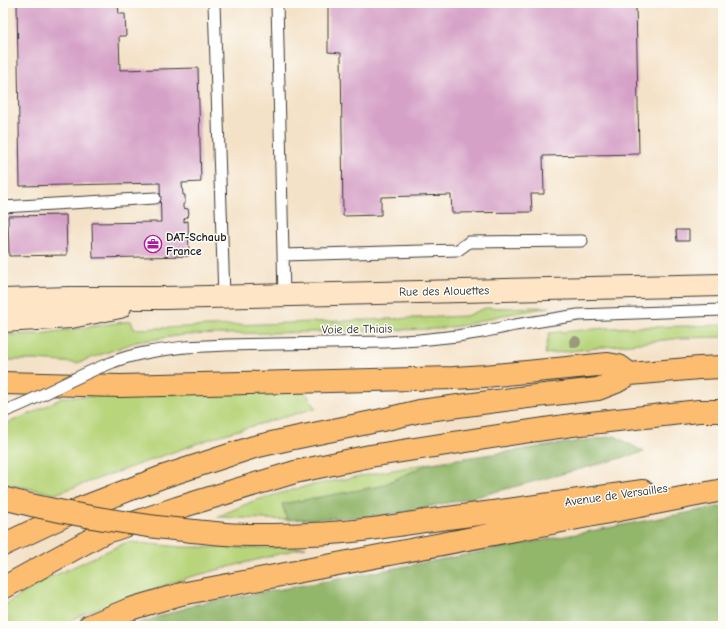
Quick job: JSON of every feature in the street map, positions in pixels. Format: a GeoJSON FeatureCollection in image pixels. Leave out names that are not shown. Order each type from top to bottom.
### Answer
{"type":"FeatureCollection","features":[{"type":"Feature","properties":{"kind":"highway"},"geometry":{"type":"LineString","coordinates":[[3,383],[120,386],[454,378],[608,364],[619,366],[630,374]]}},
{"type":"Feature","properties":{"kind":"highway"},"geometry":{"type":"LineString","coordinates":[[3,545],[79,510],[162,477],[254,447],[420,411],[598,389],[616,382],[630,374],[723,367]]}},
{"type":"Feature","properties":{"kind":"highway"},"geometry":{"type":"LineString","coordinates":[[3,588],[101,534],[176,508],[295,472],[370,456],[572,425],[691,412],[723,412]]}},
{"type":"Feature","properties":{"kind":"highway","name":"Avenue de Versailles"},"geometry":{"type":"LineString","coordinates":[[3,498],[81,516],[188,530],[226,534],[311,534],[370,529],[723,480]]}},
{"type":"Feature","properties":{"kind":"highway"},"geometry":{"type":"LineString","coordinates":[[89,626],[130,609],[181,594],[723,490]]}},
{"type":"Feature","properties":{"kind":"main road","name":"Rue des Alouettes"},"geometry":{"type":"LineString","coordinates":[[164,298],[723,285]]}},
{"type":"Feature","properties":{"kind":"main road"},"geometry":{"type":"LineString","coordinates":[[3,300],[164,298]]}},
{"type":"Feature","properties":{"kind":"main road"},"geometry":{"type":"LineString","coordinates":[[3,321],[71,317],[164,298]]}},
{"type":"Feature","properties":{"kind":"lane"},"geometry":{"type":"LineString","coordinates":[[214,3],[224,296]]}},
{"type":"Feature","properties":{"kind":"lane"},"geometry":{"type":"LineString","coordinates":[[277,3],[284,295]]}},
{"type":"Feature","properties":{"kind":"lane"},"geometry":{"type":"LineString","coordinates":[[3,207],[155,198]]}},
{"type":"Feature","properties":{"kind":"lane"},"geometry":{"type":"LineString","coordinates":[[283,255],[458,250],[469,242],[582,241]]}},
{"type":"Feature","properties":{"kind":"lane","name":"Voie de Thiais"},"geometry":{"type":"LineString","coordinates":[[3,412],[114,362],[136,355],[163,350],[185,347],[263,344],[385,342],[458,336],[515,324],[578,315],[723,310]]}},
{"type":"Feature","properties":{"kind":"green space"},"geometry":{"type":"Polygon","coordinates":[[[550,307],[498,316],[466,325],[436,329],[183,335],[136,342],[77,363],[37,360],[3,360],[3,335],[39,334],[131,321],[134,329],[466,316],[485,308],[550,307]]]}},
{"type":"Feature","properties":{"kind":"green space"},"geometry":{"type":"Polygon","coordinates":[[[723,325],[723,337],[681,338],[545,354],[549,333],[606,328],[723,325]]]}},
{"type":"Feature","properties":{"kind":"green space"},"geometry":{"type":"Polygon","coordinates":[[[304,390],[316,408],[221,435],[55,494],[3,483],[3,425],[64,397],[304,390]]]}},
{"type":"Feature","properties":{"kind":"green space"},"geometry":{"type":"Polygon","coordinates":[[[615,436],[644,452],[472,498],[381,516],[287,520],[282,504],[381,486],[431,463],[615,436]]]}},
{"type":"Feature","properties":{"kind":"green space"},"geometry":{"type":"Polygon","coordinates":[[[431,463],[381,486],[283,504],[287,520],[217,517],[253,501],[307,486],[431,463]]]}},
{"type":"Feature","properties":{"kind":"green space"},"geometry":{"type":"Polygon","coordinates":[[[723,506],[723,626],[130,626],[198,604],[723,506]]]}},
{"type":"Feature","properties":{"kind":"green space"},"geometry":{"type":"Polygon","coordinates":[[[127,542],[181,547],[306,547],[190,577],[88,612],[58,626],[3,626],[3,606],[45,580],[127,542]]]}},
{"type":"Feature","properties":{"kind":"building"},"geometry":{"type":"Polygon","coordinates":[[[17,3],[118,3],[119,14],[125,14],[126,36],[119,36],[120,70],[198,68],[201,182],[182,183],[183,195],[185,195],[185,204],[183,204],[183,208],[188,209],[189,213],[184,219],[184,222],[188,221],[189,256],[93,258],[92,223],[161,222],[160,183],[20,186],[17,3]]]}},
{"type":"Feature","properties":{"kind":"building"},"geometry":{"type":"Polygon","coordinates":[[[328,3],[636,3],[639,154],[543,156],[544,194],[531,194],[532,212],[452,213],[451,195],[381,197],[381,215],[343,216],[341,53],[328,52],[328,3]]]}},
{"type":"Feature","properties":{"kind":"building"},"geometry":{"type":"Polygon","coordinates":[[[66,215],[67,255],[9,256],[8,216],[66,215]]]}},
{"type":"Feature","properties":{"kind":"building"},"geometry":{"type":"Polygon","coordinates":[[[676,230],[689,230],[689,241],[677,241],[676,230]]]}},
{"type":"Feature","properties":{"kind":"place","name":"DAT-Schaub France"},"geometry":{"type":"Point","coordinates":[153,244]}}]}
